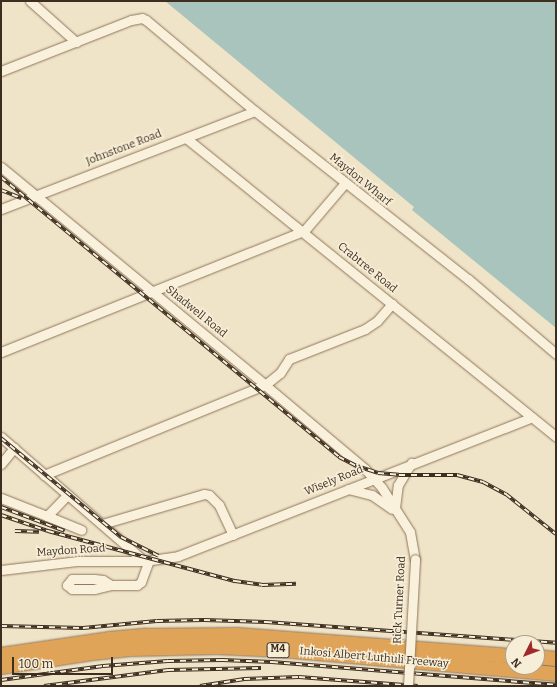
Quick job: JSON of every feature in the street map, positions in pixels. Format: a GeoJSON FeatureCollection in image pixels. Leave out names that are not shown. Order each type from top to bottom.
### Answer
{"type":"FeatureCollection","features":[{"type":"Feature","properties":{"kind":"highway","name":"Inkosi Albert Luthuli Freeway"},"geometry":{"type":"LineString","coordinates":[[1,655],[117,638],[146,636],[237,635],[505,655]]}},
{"type":"Feature","properties":{"kind":"highway","name":"Inkosi Albert Luthuli Freeway"},"geometry":{"type":"LineString","coordinates":[[1,667],[92,653],[130,649],[217,647],[305,652],[556,674]]}},
{"type":"Feature","properties":{"kind":"highway"},"geometry":{"type":"LineString","coordinates":[[545,658],[556,659]]}},
{"type":"Feature","properties":{"kind":"street"},"geometry":{"type":"LineString","coordinates":[[1,71],[76,42],[30,1]]}},
{"type":"Feature","properties":{"kind":"street","name":"Maydon Wharf"},"geometry":{"type":"LineString","coordinates":[[76,42],[138,18],[142,18],[346,184],[468,279],[556,354]]}},
{"type":"Feature","properties":{"kind":"street","name":"Johnstone Road"},"geometry":{"type":"LineString","coordinates":[[1,209],[255,111]]}},
{"type":"Feature","properties":{"kind":"street","name":"Crabtree Road"},"geometry":{"type":"LineString","coordinates":[[186,138],[304,231],[556,437]]}},
{"type":"Feature","properties":{"kind":"street","name":"Shadwell Road"},"geometry":{"type":"LineString","coordinates":[[1,167],[265,385],[374,478]]}},
{"type":"Feature","properties":{"kind":"street"},"geometry":{"type":"LineString","coordinates":[[1,352],[304,231],[346,184]]}},
{"type":"Feature","properties":{"kind":"street"},"geometry":{"type":"LineString","coordinates":[[44,475],[265,385],[280,373],[289,359],[365,329],[376,322],[392,304]]}},
{"type":"Feature","properties":{"kind":"street","name":"Wisely Road"},"geometry":{"type":"LineString","coordinates":[[146,561],[178,556],[411,463],[532,417]]}},
{"type":"Feature","properties":{"kind":"street"},"geometry":{"type":"LineString","coordinates":[[1,437],[146,561],[142,582],[139,584],[112,585]]}},
{"type":"Feature","properties":{"kind":"street"},"geometry":{"type":"LineString","coordinates":[[1,464],[14,448]]}},
{"type":"Feature","properties":{"kind":"street"},"geometry":{"type":"LineString","coordinates":[[397,511],[398,485],[411,463]]}},
{"type":"Feature","properties":{"kind":"street","name":"Rick Turner Road"},"geometry":{"type":"LineString","coordinates":[[374,478],[410,532],[415,559],[408,686]]}},
{"type":"Feature","properties":{"kind":"street"},"geometry":{"type":"LineString","coordinates":[[348,488],[372,495],[397,511]]}},
{"type":"Feature","properties":{"kind":"street"},"geometry":{"type":"LineString","coordinates":[[102,524],[204,494],[209,495],[218,504],[233,535]]}},
{"type":"Feature","properties":{"kind":"street"},"geometry":{"type":"LineString","coordinates":[[47,516],[67,495]]}},
{"type":"Feature","properties":{"kind":"street"},"geometry":{"type":"LineString","coordinates":[[1,498],[81,530]]}},
{"type":"Feature","properties":{"kind":"street","name":"Maydon Road"},"geometry":{"type":"LineString","coordinates":[[1,570],[78,561],[146,561]]}},
{"type":"Feature","properties":{"kind":"water"},"geometry":{"type":"Polygon","coordinates":[[[165,1],[556,1],[556,328],[412,210],[414,207],[165,1]]]}},
{"type":"Feature","properties":{"kind":"railway"},"geometry":{"type":"LineString","coordinates":[[1,177],[339,457],[357,466],[378,473],[399,475],[457,475],[483,482],[506,494],[556,534]]}},
{"type":"Feature","properties":{"kind":"railway"},"geometry":{"type":"LineString","coordinates":[[1,190],[21,198]]}},
{"type":"Feature","properties":{"kind":"railway"},"geometry":{"type":"LineString","coordinates":[[1,438],[121,537],[159,556]]}},
{"type":"Feature","properties":{"kind":"railway"},"geometry":{"type":"LineString","coordinates":[[1,507],[65,531]]}},
{"type":"Feature","properties":{"kind":"railway"},"geometry":{"type":"LineString","coordinates":[[1,515],[48,531],[235,581],[262,585],[296,584]]}},
{"type":"Feature","properties":{"kind":"railway"},"geometry":{"type":"LineString","coordinates":[[15,531],[39,532]]}},
{"type":"Feature","properties":{"kind":"railway"},"geometry":{"type":"LineString","coordinates":[[1,626],[83,628],[157,621],[204,620],[266,622],[556,643]]}},
{"type":"Feature","properties":{"kind":"railway"},"geometry":{"type":"LineString","coordinates":[[1,680],[103,666],[168,661],[222,660],[272,662],[556,685]]}},
{"type":"Feature","properties":{"kind":"railway"},"geometry":{"type":"LineString","coordinates":[[44,686],[168,670],[261,668]]}},
{"type":"Feature","properties":{"kind":"railway"},"geometry":{"type":"LineString","coordinates":[[200,686],[244,679],[299,677],[418,686]]}}]}
